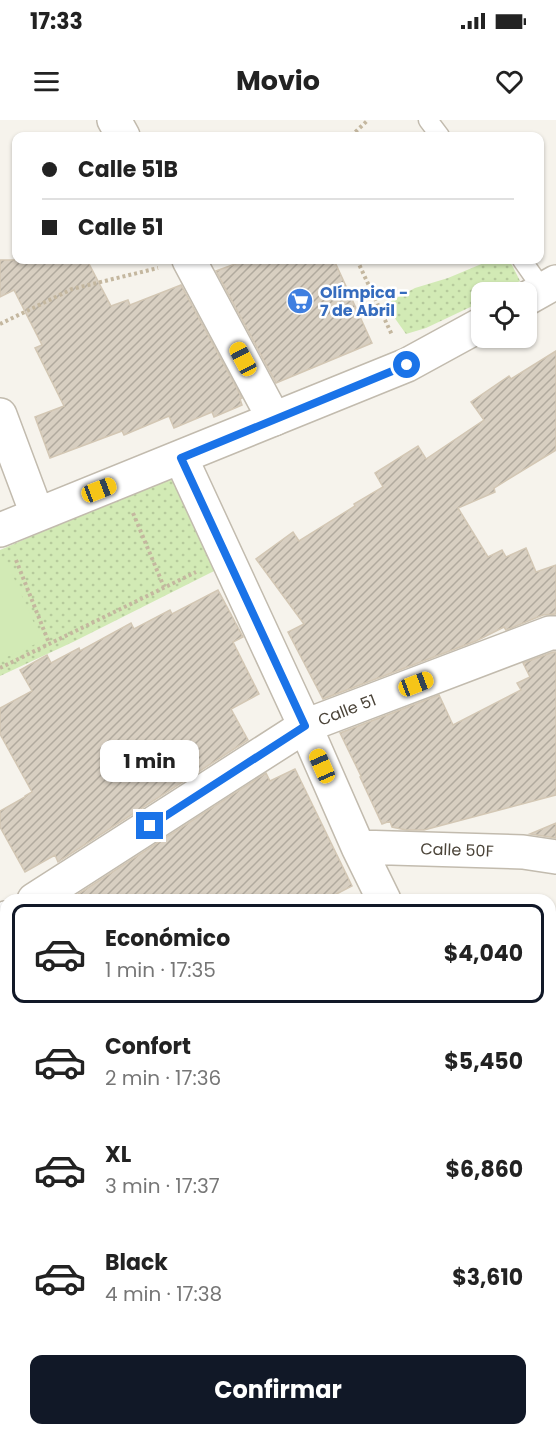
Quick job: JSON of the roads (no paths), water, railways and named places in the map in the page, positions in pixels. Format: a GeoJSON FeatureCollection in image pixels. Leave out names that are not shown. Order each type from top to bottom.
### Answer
{"type":"FeatureCollection","features":[{"type":"Feature","properties":{"kind":"street"},"geometry":{"type":"LineString","coordinates":[[191,264],[274,419]]}},
{"type":"Feature","properties":{"kind":"street"},"geometry":{"type":"LineString","coordinates":[[1,530],[407,365],[471,330]]}},
{"type":"Feature","properties":{"kind":"street"},"geometry":{"type":"LineString","coordinates":[[0,415],[37,514]]}},
{"type":"Feature","properties":{"kind":"street"},"geometry":{"type":"LineString","coordinates":[[181,458],[381,894]]}},
{"type":"Feature","properties":{"kind":"street","name":"Calle 51"},"geometry":{"type":"LineString","coordinates":[[43,894],[305,726],[550,633],[556,633]]}},
{"type":"Feature","properties":{"kind":"street","name":"Calle 50F"},"geometry":{"type":"LineString","coordinates":[[358,847],[523,852],[556,857]]}},
{"type":"Feature","properties":{"kind":"lane"},"geometry":{"type":"LineString","coordinates":[[525,264],[542,290]]}},
{"type":"Feature","properties":{"kind":"place","name":"Olímpica - 7 de Abril"},"geometry":{"type":"Point","coordinates":[300,301]}}]}
